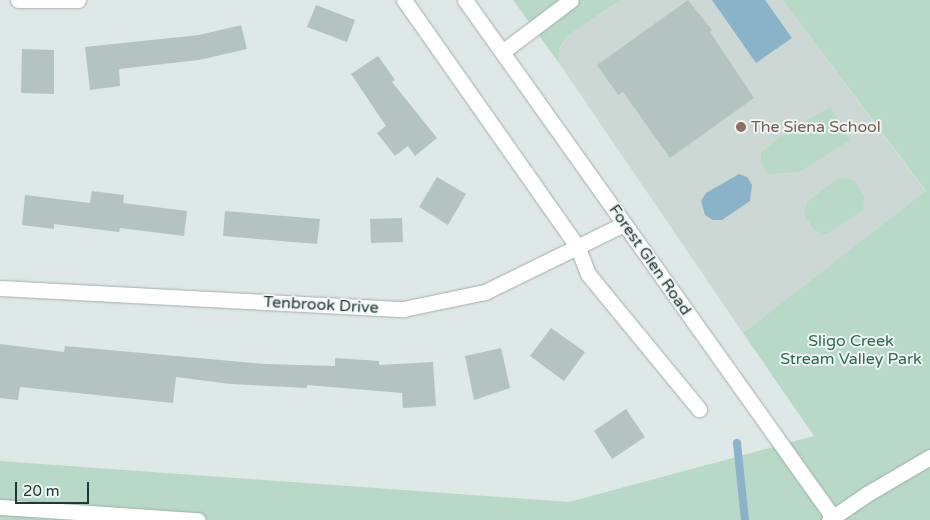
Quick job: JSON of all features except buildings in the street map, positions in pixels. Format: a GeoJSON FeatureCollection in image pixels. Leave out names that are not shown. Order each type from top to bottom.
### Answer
{"type":"FeatureCollection","features":[{"type":"Feature","properties":{"kind":"street"},"geometry":{"type":"LineString","coordinates":[[18,0],[78,0]]}},
{"type":"Feature","properties":{"kind":"street"},"geometry":{"type":"LineString","coordinates":[[404,0],[578,248],[588,274],[699,409]]}},
{"type":"Feature","properties":{"kind":"street","name":"Forest Glen Road"},"geometry":{"type":"LineString","coordinates":[[465,0],[833,519]]}},
{"type":"Feature","properties":{"kind":"street"},"geometry":{"type":"LineString","coordinates":[[502,52],[571,0]]}},
{"type":"Feature","properties":{"kind":"street","name":"Tenbrook Drive"},"geometry":{"type":"LineString","coordinates":[[0,288],[404,310],[485,292],[624,224]]}},
{"type":"Feature","properties":{"kind":"street"},"geometry":{"type":"LineString","coordinates":[[833,519],[867,494],[930,457]]}},
{"type":"Feature","properties":{"kind":"street"},"geometry":{"type":"LineString","coordinates":[[0,508],[198,520]]}},
{"type":"Feature","properties":{"kind":"shaded area","name":"The Siena School"},"geometry":{"type":"Polygon","coordinates":[[[620,0],[783,0],[926,192],[743,333],[559,63],[559,50],[566,37],[620,0]]]}},
{"type":"Feature","properties":{"kind":"green space"},"geometry":{"type":"Polygon","coordinates":[[[513,0],[620,0],[566,37],[559,49],[559,63],[513,0]]]}},
{"type":"Feature","properties":{"kind":"green space","name":"Sligo Creek Stream Valley Park"},"geometry":{"type":"Polygon","coordinates":[[[783,0],[930,0],[930,520],[0,520],[0,461],[569,502],[814,436],[743,333],[926,191],[783,0]]]}},
{"type":"Feature","properties":{"kind":"green space"},"geometry":{"type":"Polygon","coordinates":[[[830,107],[850,140],[799,172],[768,174],[761,163],[761,153],[782,135],[830,107]]]}},
{"type":"Feature","properties":{"kind":"green space"},"geometry":{"type":"Polygon","coordinates":[[[839,178],[854,180],[864,196],[863,210],[827,234],[815,231],[804,215],[807,202],[839,178]]]}},
{"type":"Feature","properties":{"kind":"water"},"geometry":{"type":"Polygon","coordinates":[[[712,0],[765,0],[792,38],[756,63],[712,0]]]}},
{"type":"Feature","properties":{"kind":"water"},"geometry":{"type":"Polygon","coordinates":[[[739,174],[747,177],[752,185],[750,201],[722,220],[713,220],[705,215],[701,201],[706,193],[739,174]]]}},
{"type":"Feature","properties":{"kind":"waterway"},"geometry":{"type":"LineString","coordinates":[[737,443],[745,520]]}},
{"type":"Feature","properties":{"kind":"place","name":"The Siena School"},"geometry":{"type":"Point","coordinates":[741,127]}}]}
